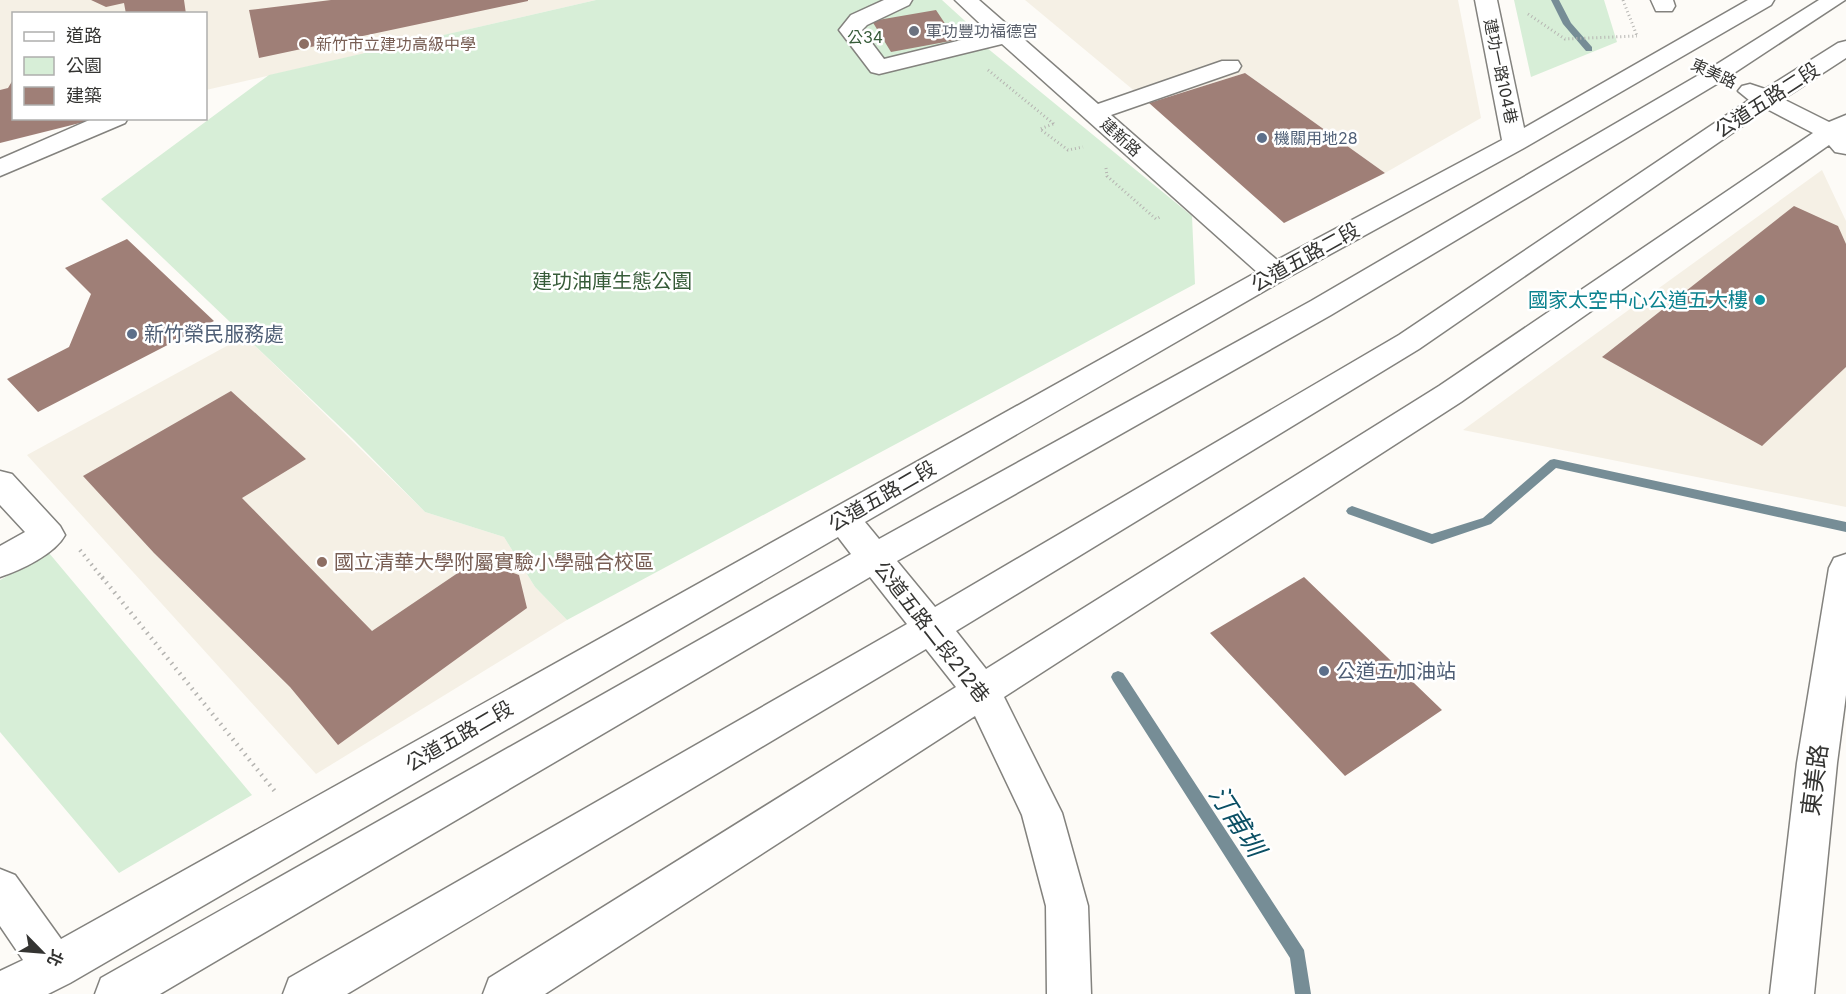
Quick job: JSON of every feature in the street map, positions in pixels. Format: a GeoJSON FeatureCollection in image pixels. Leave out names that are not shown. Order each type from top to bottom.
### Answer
{"type":"FeatureCollection","features":[{"type":"Feature","properties":{"kind":"street"},"geometry":{"type":"LineString","coordinates":[[901,0],[859,20],[850,30],[879,67],[1006,36]]}},
{"type":"Feature","properties":{"kind":"street","name":"建新路"},"geometry":{"type":"LineString","coordinates":[[966,0],[1275,273]]}},
{"type":"Feature","properties":{"kind":"street","name":"建功一路104巷"},"geometry":{"type":"LineString","coordinates":[[1486,0],[1515,143]]}},
{"type":"Feature","properties":{"kind":"street","name":"公道五路二段"},"geometry":{"type":"LineString","coordinates":[[2,994],[54,967],[1275,273],[1515,143],[1763,0]]}},
{"type":"Feature","properties":{"kind":"street"},"geometry":{"type":"LineString","coordinates":[[117,994],[874,558],[1321,308],[1717,74],[1834,0]]}},
{"type":"Feature","properties":{"kind":"street","name":"公道五路二段"},"geometry":{"type":"LineString","coordinates":[[305,994],[931,628],[1409,342],[1766,99],[1846,48]]}},
{"type":"Feature","properties":{"kind":"street","name":"東美路"},"geometry":{"type":"LineString","coordinates":[[1672,54],[1841,135]]}},
{"type":"Feature","properties":{"kind":"street"},"geometry":{"type":"LineString","coordinates":[[1094,113],[1230,66]]}},
{"type":"Feature","properties":{"kind":"street"},"geometry":{"type":"LineString","coordinates":[[0,168],[111,120]]}},
{"type":"Feature","properties":{"kind":"street"},"geometry":{"type":"LineString","coordinates":[[506,994],[1450,394],[1841,135]]}},
{"type":"Feature","properties":{"kind":"street"},"geometry":{"type":"LineString","coordinates":[[0,483],[48,535],[0,563]]}},
{"type":"Feature","properties":{"kind":"street","name":"公道五路二段212巷"},"geometry":{"type":"LineString","coordinates":[[842,518],[982,691],[1042,813],[1067,906],[1069,994]]}},
{"type":"Feature","properties":{"kind":"street","name":"東美路"},"geometry":{"type":"LineString","coordinates":[[1792,994],[1816,763],[1846,568]]}},
{"type":"Feature","properties":{"kind":"street"},"geometry":{"type":"LineString","coordinates":[[0,890],[54,967]]}},
{"type":"Feature","properties":{"kind":"path"},"geometry":{"type":"LineString","coordinates":[[1623,0],[1639,42]]}},
{"type":"Feature","properties":{"kind":"path"},"geometry":{"type":"LineString","coordinates":[[1528,14],[1565,39],[1636,36]]}},
{"type":"Feature","properties":{"kind":"path"},"geometry":{"type":"LineString","coordinates":[[986,69],[1053,124]]}},
{"type":"Feature","properties":{"kind":"path"},"geometry":{"type":"LineString","coordinates":[[1062,121],[1040,129],[1068,150],[1082,147],[1091,149]]}},
{"type":"Feature","properties":{"kind":"path"},"geometry":{"type":"LineString","coordinates":[[1106,164],[1107,176],[1156,219],[1165,215]]}},
{"type":"Feature","properties":{"kind":"path"},"geometry":{"type":"LineString","coordinates":[[48,535],[67,534],[283,801]]}},
{"type":"Feature","properties":{"kind":"shaded area","name":"新竹市立建功高級中學"},"geometry":{"type":"Polygon","coordinates":[[[0,0],[596,0],[207,90],[207,12],[12,12],[12,120],[79,120],[0,138],[0,0]]]}},
{"type":"Feature","properties":{"kind":"shaded area"},"geometry":{"type":"Polygon","coordinates":[[[1025,0],[1458,0],[1481,118],[1385,173],[1245,73],[1149,103],[1025,0]]]}},
{"type":"Feature","properties":{"kind":"shaded area"},"geometry":{"type":"Polygon","coordinates":[[[1822,170],[1846,221],[1846,507],[1463,430],[1822,170]]]}},
{"type":"Feature","properties":{"kind":"shaded area","name":"國立清華大學附屬實驗小學融合校區"},"geometry":{"type":"Polygon","coordinates":[[[245,336],[425,512],[504,537],[535,587],[567,620],[316,774],[27,455],[245,336]]]}},
{"type":"Feature","properties":{"kind":"green space","name":"建功油庫生態公園"},"geometry":{"type":"Polygon","coordinates":[[[596,0],[942,0],[986,40],[981,43],[1192,216],[1195,284],[567,620],[535,587],[504,537],[425,512],[354,440],[101,199],[269,75],[596,0]]]}},
{"type":"Feature","properties":{"kind":"green space"},"geometry":{"type":"Polygon","coordinates":[[[1514,0],[1604,0],[1617,42],[1531,77],[1514,0]]]}},
{"type":"Feature","properties":{"kind":"green space"},"geometry":{"type":"Polygon","coordinates":[[[49,553],[252,795],[119,873],[0,732],[0,580],[49,553]]]}},
{"type":"Feature","properties":{"kind":"building"},"geometry":{"type":"Polygon","coordinates":[[[91,0],[184,0],[186,12],[126,12],[124,3],[106,7],[91,0]]]}},
{"type":"Feature","properties":{"kind":"building"},"geometry":{"type":"Polygon","coordinates":[[[331,0],[528,1],[259,58],[249,10],[331,0]]]}},
{"type":"Feature","properties":{"kind":"building","name":"軍功豐功福德宮"},"geometry":{"type":"Polygon","coordinates":[[[936,10],[956,40],[891,52],[872,21],[936,10]]]}},
{"type":"Feature","properties":{"kind":"building","name":"機關用地28"},"geometry":{"type":"Polygon","coordinates":[[[1245,73],[1385,173],[1284,223],[1149,103],[1245,73]]]}},
{"type":"Feature","properties":{"kind":"building"},"geometry":{"type":"Polygon","coordinates":[[[12,81],[12,120],[92,120],[0,143],[0,90],[8,88],[12,81]]]}},
{"type":"Feature","properties":{"kind":"building","name":"國家太空中心公道五大樓"},"geometry":{"type":"Polygon","coordinates":[[[1794,206],[1838,226],[1846,244],[1846,367],[1762,446],[1602,357],[1794,206]]]}},
{"type":"Feature","properties":{"kind":"building","name":"新竹榮民服務處"},"geometry":{"type":"Polygon","coordinates":[[[127,239],[214,321],[38,412],[7,379],[69,347],[91,294],[65,268],[127,239]]]}},
{"type":"Feature","properties":{"kind":"building"},"geometry":{"type":"Polygon","coordinates":[[[231,391],[306,459],[242,498],[372,631],[477,560],[519,575],[527,608],[338,745],[290,687],[154,553],[83,476],[231,391]]]}},
{"type":"Feature","properties":{"kind":"building","name":"公道五加油站"},"geometry":{"type":"Polygon","coordinates":[[[1304,577],[1442,710],[1345,776],[1210,633],[1304,577]]]}},
{"type":"Feature","properties":{"kind":"waterway","name":"汀甫圳"},"geometry":{"type":"LineString","coordinates":[[1555,0],[1567,24],[1589,49]]}},
{"type":"Feature","properties":{"kind":"waterway"},"geometry":{"type":"LineString","coordinates":[[1352,511],[1432,539],[1487,521],[1554,463],[1846,527]]}},
{"type":"Feature","properties":{"kind":"waterway","name":"汀甫圳"},"geometry":{"type":"LineString","coordinates":[[1118,677],[1298,956],[1303,994]]}},
{"type":"Feature","properties":{"kind":"place","name":"軍功豐功福德宮"},"geometry":{"type":"Point","coordinates":[914,31]}},
{"type":"Feature","properties":{"kind":"place","name":"新竹市立建功高級中學"},"geometry":{"type":"Point","coordinates":[304,44]}},
{"type":"Feature","properties":{"kind":"place","name":"機關用地28"},"geometry":{"type":"Point","coordinates":[1262,138]}},
{"type":"Feature","properties":{"kind":"place","name":"國家太空中心公道五大樓"},"geometry":{"type":"Point","coordinates":[1760,300]}},
{"type":"Feature","properties":{"kind":"place","name":"新竹榮民服務處"},"geometry":{"type":"Point","coordinates":[132,334]}},
{"type":"Feature","properties":{"kind":"place","name":"國立清華大學附屬實驗小學融合校區"},"geometry":{"type":"Point","coordinates":[322,562]}},
{"type":"Feature","properties":{"kind":"place","name":"公道五加油站"},"geometry":{"type":"Point","coordinates":[1324,671]}},
{"type":"Feature","properties":{"kind":"park label","name":"公34"},"geometry":{"type":"Point","coordinates":[865,37]}}]}
